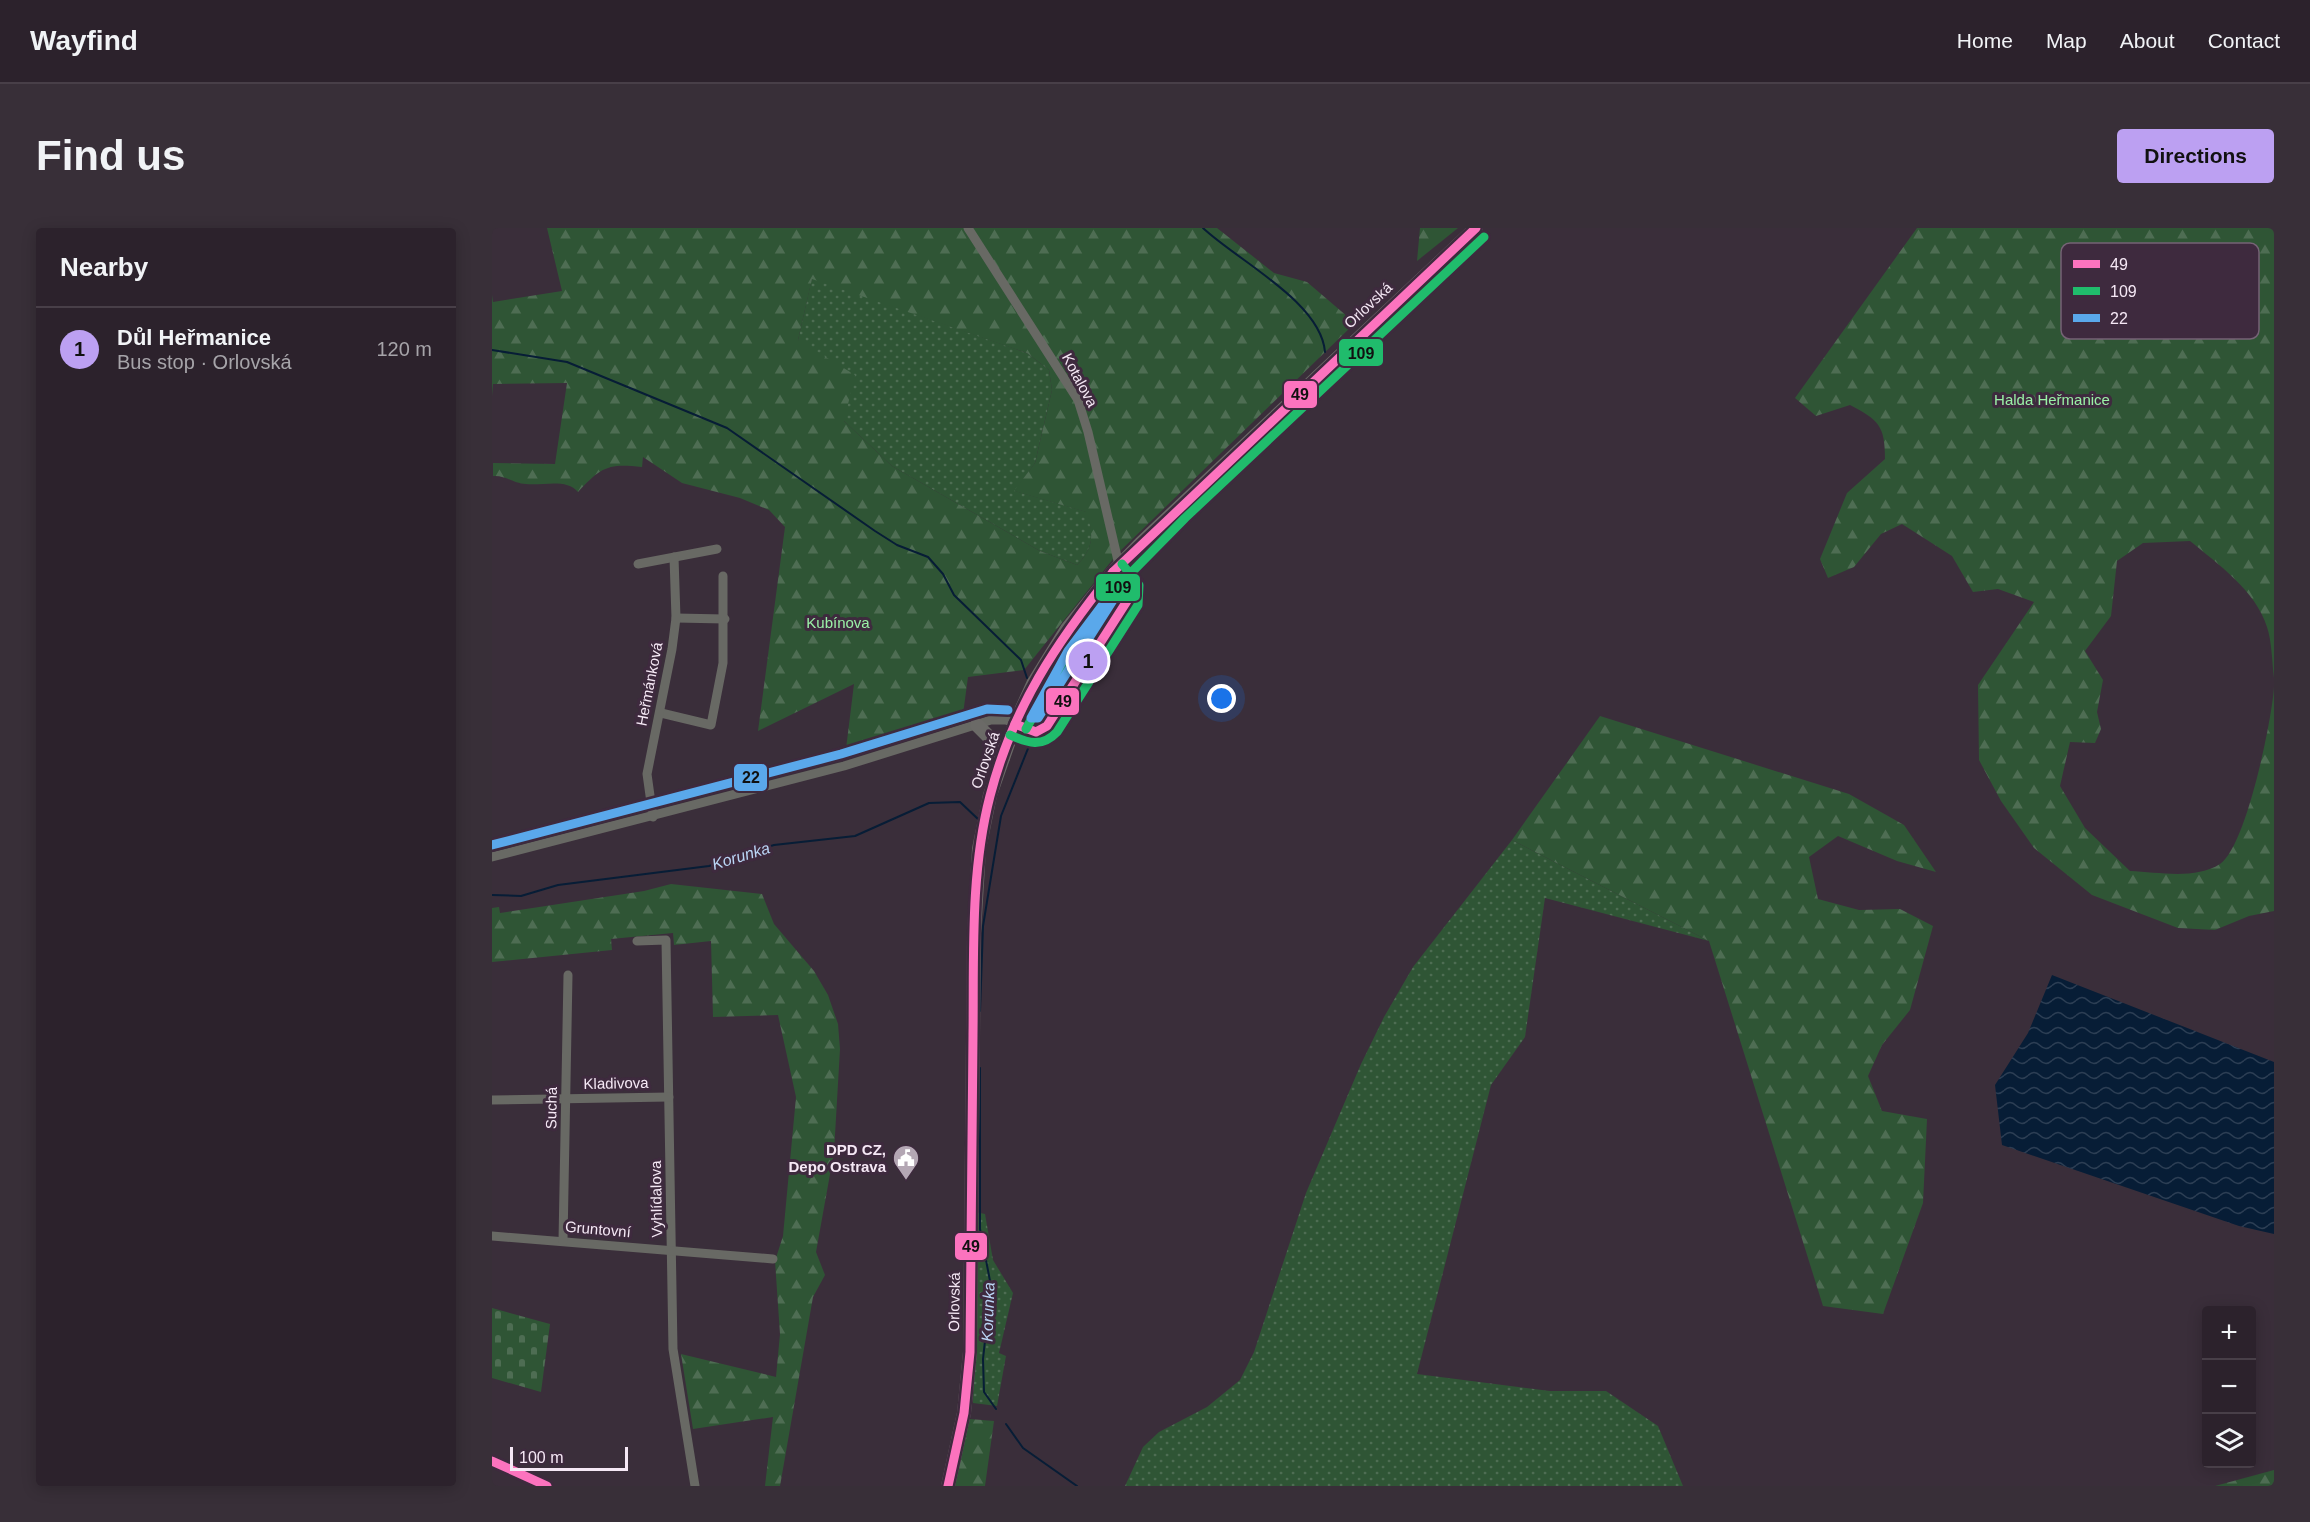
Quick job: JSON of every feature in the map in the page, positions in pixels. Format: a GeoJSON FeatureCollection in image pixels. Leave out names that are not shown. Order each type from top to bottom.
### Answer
{"type":"FeatureCollection","features":[{"type":"Feature","properties":{"kind":"main road","name":"Orlovská"},"geometry":{"type":"LineString","coordinates":[[948,1486],[964,1413],[970,1352],[976,884],[986,810],[1015,724],[1033,684],[1056,645],[1119,565],[1476,228]]}},
{"type":"Feature","properties":{"kind":"main road"},"geometry":{"type":"LineString","coordinates":[[977,725],[993,741],[1003,758]]}},
{"type":"Feature","properties":{"kind":"street","name":"Kotalova"},"geometry":{"type":"LineString","coordinates":[[969,228],[1078,400],[1091,442],[1119,565]]}},
{"type":"Feature","properties":{"kind":"street"},"geometry":{"type":"LineString","coordinates":[[638,564],[717,549]]}},
{"type":"Feature","properties":{"kind":"street","name":"Heřmánková"},"geometry":{"type":"LineString","coordinates":[[653,817],[647,774],[661,712],[676,618],[674,557]]}},
{"type":"Feature","properties":{"kind":"street"},"geometry":{"type":"LineString","coordinates":[[661,712],[711,725],[723,663],[725,619],[723,576]]}},
{"type":"Feature","properties":{"kind":"street"},"geometry":{"type":"LineString","coordinates":[[676,618],[725,619]]}},
{"type":"Feature","properties":{"kind":"street"},"geometry":{"type":"LineString","coordinates":[[492,857],[878,757],[998,719],[1015,724]]}},
{"type":"Feature","properties":{"kind":"street","name":"Vyhlídalova"},"geometry":{"type":"LineString","coordinates":[[637,941],[666,940],[674,1349],[695,1486]]}},
{"type":"Feature","properties":{"kind":"street","name":"Suchá"},"geometry":{"type":"LineString","coordinates":[[563,1241],[568,975]]}},
{"type":"Feature","properties":{"kind":"street","name":"Kladivova"},"geometry":{"type":"LineString","coordinates":[[492,1100],[669,1097]]}},
{"type":"Feature","properties":{"kind":"street","name":"Gruntovní"},"geometry":{"type":"LineString","coordinates":[[492,1236],[773,1260]]}},
{"type":"Feature","properties":{"kind":"street"},"geometry":{"type":"LineString","coordinates":[[492,1461],[547,1486]]}},
{"type":"Feature","properties":{"kind":"green space","name":"Kubínova"},"geometry":{"type":"Polygon","coordinates":[[[547,228],[1217,228],[1274,273],[1307,282],[1355,323],[1117,554],[1024,670],[968,677],[963,714],[908,737],[846,749],[854,684],[758,731],[785,527],[769,510],[740,498],[682,483],[643,457],[642,467],[621,466],[606,469],[599,472],[578,492],[567,485],[522,484],[493,476],[493,463],[555,464],[567,383],[493,384],[492,396],[492,295],[493,302],[562,291],[547,228]],[[812,279],[798,340],[855,375],[844,421],[892,466],[1040,551],[1077,565],[1087,553],[1091,540],[1086,512],[1014,491],[1035,463],[1052,390],[1049,370],[1027,353],[812,279]]]}},
{"type":"Feature","properties":{"kind":"green space"},"geometry":{"type":"Polygon","coordinates":[[[1420,228],[1458,228],[1417,261],[1420,228]]]}},
{"type":"Feature","properties":{"kind":"green space","name":"Halda Heřmanice"},"geometry":{"type":"Polygon","coordinates":[[[1917,228],[2274,228],[2274,678],[2271,646],[2262,614],[2235,579],[2190,541],[2143,543],[2117,561],[2111,616],[2085,651],[2103,680],[2097,712],[2101,729],[2095,743],[2070,742],[2060,786],[2085,828],[2130,871],[2188,874],[2210,869],[2220,864],[2230,853],[2248,809],[2263,753],[2274,687],[2274,911],[2249,916],[2215,930],[2178,928],[2092,895],[2034,848],[2001,801],[1979,760],[1978,685],[2034,602],[1998,589],[1973,592],[1952,556],[1902,524],[1881,534],[1854,567],[1828,578],[1820,559],[1847,493],[1885,459],[1884,439],[1882,431],[1874,420],[1850,405],[1816,416],[1795,398],[1917,228]]]}},
{"type":"Feature","properties":{"kind":"green space"},"geometry":{"type":"Polygon","coordinates":[[[812,278],[1027,353],[1049,370],[1052,390],[1035,463],[1015,491],[1087,512],[1091,527],[1091,540],[1087,553],[1077,565],[1040,551],[892,466],[844,421],[798,340],[812,278]]]}},
{"type":"Feature","properties":{"kind":"green space"},"geometry":{"type":"Polygon","coordinates":[[[1600,716],[1849,794],[1904,825],[1936,872],[1897,861],[1838,836],[1809,857],[1818,899],[1859,910],[1900,909],[1933,926],[1910,1010],[1882,1045],[1868,1076],[1882,1111],[1927,1119],[1923,1203],[1883,1314],[1823,1306],[1709,941],[1512,840],[1600,716]]]}},
{"type":"Feature","properties":{"kind":"green space"},"geometry":{"type":"Polygon","coordinates":[[[1512,840],[1709,941],[1545,898],[1525,1037],[1491,1085],[1417,1374],[1550,1391],[1606,1391],[1658,1426],[1683,1486],[1125,1486],[1143,1447],[1159,1432],[1207,1407],[1240,1380],[1254,1352],[1306,1193],[1361,1064],[1384,1017],[1413,967],[1512,840]]]}},
{"type":"Feature","properties":{"kind":"green space"},"geometry":{"type":"Polygon","coordinates":[[[671,884],[762,894],[774,924],[814,971],[828,995],[838,1024],[840,1049],[834,1152],[816,1252],[825,1275],[813,1297],[780,1486],[765,1486],[773,1417],[693,1429],[681,1354],[776,1377],[780,1334],[775,1261],[783,1236],[796,1097],[778,1015],[713,1017],[711,941],[674,945],[673,933],[611,939],[612,950],[492,962],[492,908],[499,907],[500,913],[644,891],[671,884]]]}},
{"type":"Feature","properties":{"kind":"green space"},"geometry":{"type":"Polygon","coordinates":[[[975,1212],[985,1214],[993,1260],[1013,1293],[999,1353],[1006,1356],[997,1406],[973,1403],[977,1283],[975,1212]]]}},
{"type":"Feature","properties":{"kind":"green space"},"geometry":{"type":"Polygon","coordinates":[[[492,1308],[550,1324],[541,1392],[492,1378],[492,1308]]]}},
{"type":"Feature","properties":{"kind":"green space"},"geometry":{"type":"Polygon","coordinates":[[[970,1419],[994,1421],[985,1486],[955,1486],[967,1424],[970,1419]]]}},
{"type":"Feature","properties":{"kind":"green space"},"geometry":{"type":"Polygon","coordinates":[[[2274,1470],[2274,1486],[2215,1486],[2274,1470]]]}},
{"type":"Feature","properties":{"kind":"water"},"geometry":{"type":"Polygon","coordinates":[[[2052,975],[2274,1062],[2274,1234],[2239,1226],[2002,1145],[1995,1085],[2028,1033],[2052,975]]]}},
{"type":"Feature","properties":{"kind":"waterway"},"geometry":{"type":"LineString","coordinates":[[1203,228],[1294,299],[1309,316],[1320,334],[1325,352]]}},
{"type":"Feature","properties":{"kind":"waterway"},"geometry":{"type":"LineString","coordinates":[[492,350],[567,362],[727,428],[875,531],[897,545],[928,557],[943,574],[954,595],[1021,660],[1027,678]]}},
{"type":"Feature","properties":{"kind":"waterway"},"geometry":{"type":"LineString","coordinates":[[1145,552],[1314,390]]}},
{"type":"Feature","properties":{"kind":"waterway"},"geometry":{"type":"LineString","coordinates":[[1035,703],[1055,669],[1114,587]]}},
{"type":"Feature","properties":{"kind":"waterway"},"geometry":{"type":"LineString","coordinates":[[1033,696],[1038,725]]}},
{"type":"Feature","properties":{"kind":"waterway","name":"Korunka"},"geometry":{"type":"LineString","coordinates":[[980,1011],[983,926],[1001,816],[1033,736]]}},
{"type":"Feature","properties":{"kind":"waterway","name":"Korunka"},"geometry":{"type":"LineString","coordinates":[[492,895],[521,896],[558,885],[709,866],[774,845],[855,836],[929,803],[960,802],[979,820]]}},
{"type":"Feature","properties":{"kind":"waterway","name":"Korunka"},"geometry":{"type":"LineString","coordinates":[[980,1068],[980,1229],[991,1286],[983,1359],[984,1392],[996,1409]]}},
{"type":"Feature","properties":{"kind":"waterway","name":"Korunka"},"geometry":{"type":"LineString","coordinates":[[1006,1424],[1023,1448],[1077,1486]]}},
{"type":"Feature","properties":{"kind":"transit line","name":"49"},"geometry":{"type":"LineString","coordinates":[[948,1486],[964,1413],[970,1352],[976,885],[990,796],[1011,733],[1039,677],[1055,651],[1113,572],[1476,228]]}},
{"type":"Feature","properties":{"kind":"transit line","name":"109"},"geometry":{"type":"LineString","coordinates":[[1026,729],[1070,649],[1123,581],[1185,518],[1484,237]]}},
{"type":"Feature","properties":{"kind":"transit line","name":"109"},"geometry":{"type":"LineString","coordinates":[[1010,735],[1023,740],[1040,742],[1057,732],[1138,605],[1139,585],[1122,564]]}},
{"type":"Feature","properties":{"kind":"transit line","name":"49"},"geometry":{"type":"LineString","coordinates":[[1015,724],[1036,732],[1047,726],[1127,601],[1128,590],[1113,572]]}},
{"type":"Feature","properties":{"kind":"transit line","name":"22"},"geometry":{"type":"LineString","coordinates":[[1113,591],[1115,597],[1038,718],[1031,718],[1068,651],[1113,591]]}},
{"type":"Feature","properties":{"kind":"transit line","name":"22"},"geometry":{"type":"LineString","coordinates":[[492,845],[841,754],[987,709],[1008,710]]}},
{"type":"Feature","properties":{"kind":"transit line","name":"49"},"geometry":{"type":"LineString","coordinates":[[492,1461],[547,1486]]}},
{"type":"Feature","properties":{"kind":"place","name":"Důl Heřmanice"},"geometry":{"type":"Point","coordinates":[1088,661]}},
{"type":"Feature","properties":{"kind":"place","name":"DPD CZ, Depo Ostrava"},"geometry":{"type":"Point","coordinates":[906,1181]}}]}
